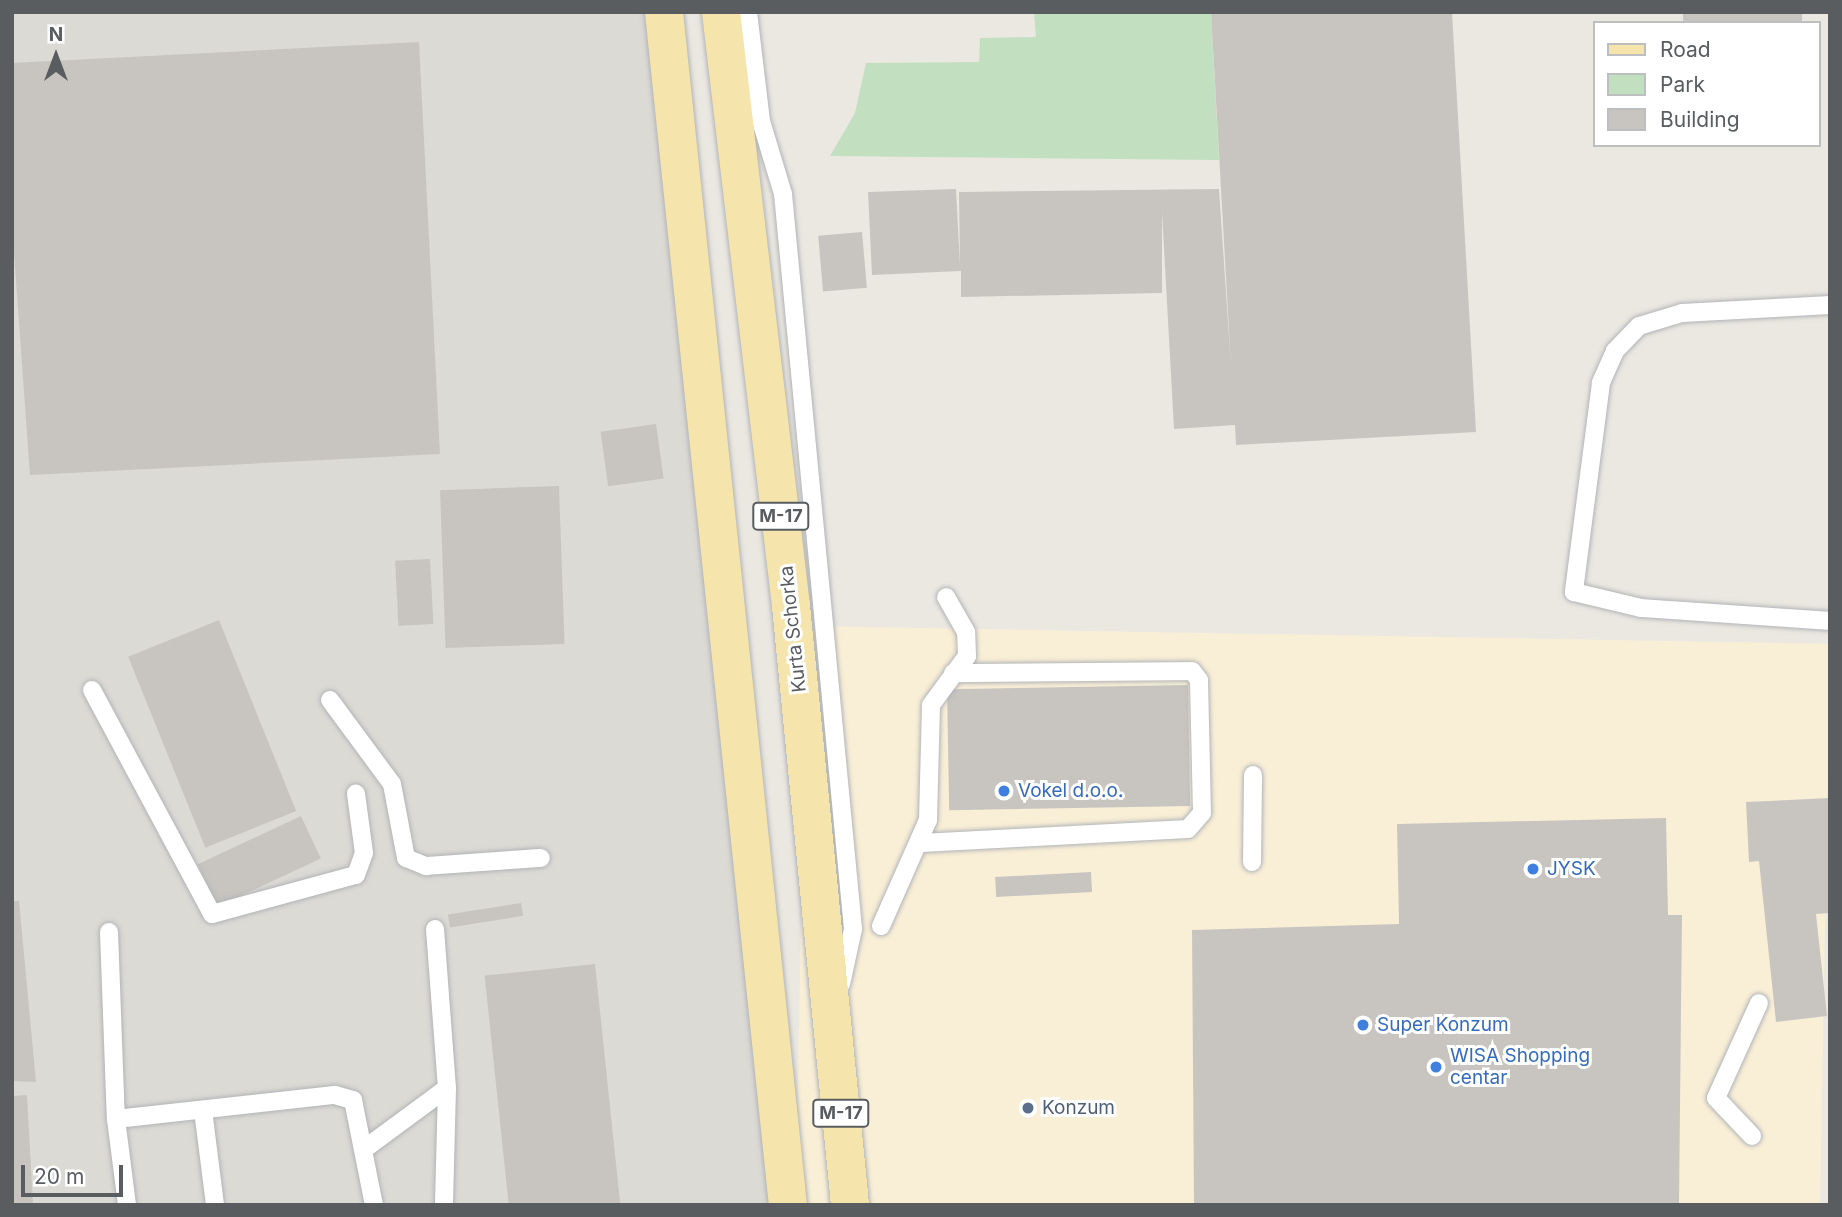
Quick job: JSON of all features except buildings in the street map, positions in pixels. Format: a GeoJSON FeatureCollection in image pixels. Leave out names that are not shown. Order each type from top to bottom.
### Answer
{"type":"FeatureCollection","features":[{"type":"Feature","properties":{"kind":"main road"},"geometry":{"type":"LineString","coordinates":[[664,12],[788,1205]]}},
{"type":"Feature","properties":{"kind":"main road","name":"Kurta Schorka"},"geometry":{"type":"LineString","coordinates":[[721,12],[850,1205]]}},
{"type":"Feature","properties":{"kind":"lane"},"geometry":{"type":"LineString","coordinates":[[748,12],[761,121],[783,194],[853,929],[832,1021]]}},
{"type":"Feature","properties":{"kind":"lane"},"geometry":{"type":"LineString","coordinates":[[1830,305],[1682,313],[1639,326],[1615,351],[1601,383],[1574,592],[1641,608],[1830,621]]}},
{"type":"Feature","properties":{"kind":"lane"},"geometry":{"type":"LineString","coordinates":[[881,926],[921,843],[931,705],[969,646],[946,597]]}},
{"type":"Feature","properties":{"kind":"lane"},"geometry":{"type":"LineString","coordinates":[[921,843],[1188,829],[1202,813],[1199,680],[1192,671],[953,673]]}},
{"type":"Feature","properties":{"kind":"lane"},"geometry":{"type":"LineString","coordinates":[[92,690],[212,914],[356,875],[364,853],[356,794]]}},
{"type":"Feature","properties":{"kind":"lane"},"geometry":{"type":"LineString","coordinates":[[330,700],[392,784],[407,858],[426,866],[541,858]]}},
{"type":"Feature","properties":{"kind":"lane"},"geometry":{"type":"LineString","coordinates":[[1252,862],[1253,775]]}},
{"type":"Feature","properties":{"kind":"lane"},"geometry":{"type":"LineString","coordinates":[[435,929],[447,1088],[444,1205]]}},
{"type":"Feature","properties":{"kind":"lane"},"geometry":{"type":"LineString","coordinates":[[109,932],[116,1119],[127,1205]]}},
{"type":"Feature","properties":{"kind":"lane"},"geometry":{"type":"LineString","coordinates":[[1752,1136],[1716,1098],[1759,1003]]}},
{"type":"Feature","properties":{"kind":"lane"},"geometry":{"type":"LineString","coordinates":[[367,1147],[447,1088]]}},
{"type":"Feature","properties":{"kind":"lane"},"geometry":{"type":"LineString","coordinates":[[116,1119],[335,1095],[353,1100],[367,1147],[374,1205]]}},
{"type":"Feature","properties":{"kind":"lane"},"geometry":{"type":"LineString","coordinates":[[203,1110],[215,1205]]}},
{"type":"Feature","properties":{"kind":"shaded area"},"geometry":{"type":"Polygon","coordinates":[[[12,12],[662,12],[786,1205],[12,1205],[12,12]]]}},
{"type":"Feature","properties":{"kind":"shaded area"},"geometry":{"type":"Polygon","coordinates":[[[806,626],[1830,644],[1820,1205],[796,1205],[806,626]]]}},
{"type":"Feature","properties":{"kind":"green space"},"geometry":{"type":"Polygon","coordinates":[[[1034,12],[1211,12],[1219,160],[830,156],[855,113],[866,63],[979,62],[980,38],[1036,37],[1034,12]]]}},
{"type":"Feature","properties":{"kind":"place","name":"Vokel d.o.o."},"geometry":{"type":"Point","coordinates":[1004,791]}},
{"type":"Feature","properties":{"kind":"place","name":"JYSK"},"geometry":{"type":"Point","coordinates":[1533,869]}},
{"type":"Feature","properties":{"kind":"place","name":"Super Konzum"},"geometry":{"type":"Point","coordinates":[1363,1025]}},
{"type":"Feature","properties":{"kind":"place","name":"WISA Shopping centar"},"geometry":{"type":"Point","coordinates":[1436,1067]}},
{"type":"Feature","properties":{"kind":"place","name":"Konzum"},"geometry":{"type":"Point","coordinates":[1028,1108]}}]}
